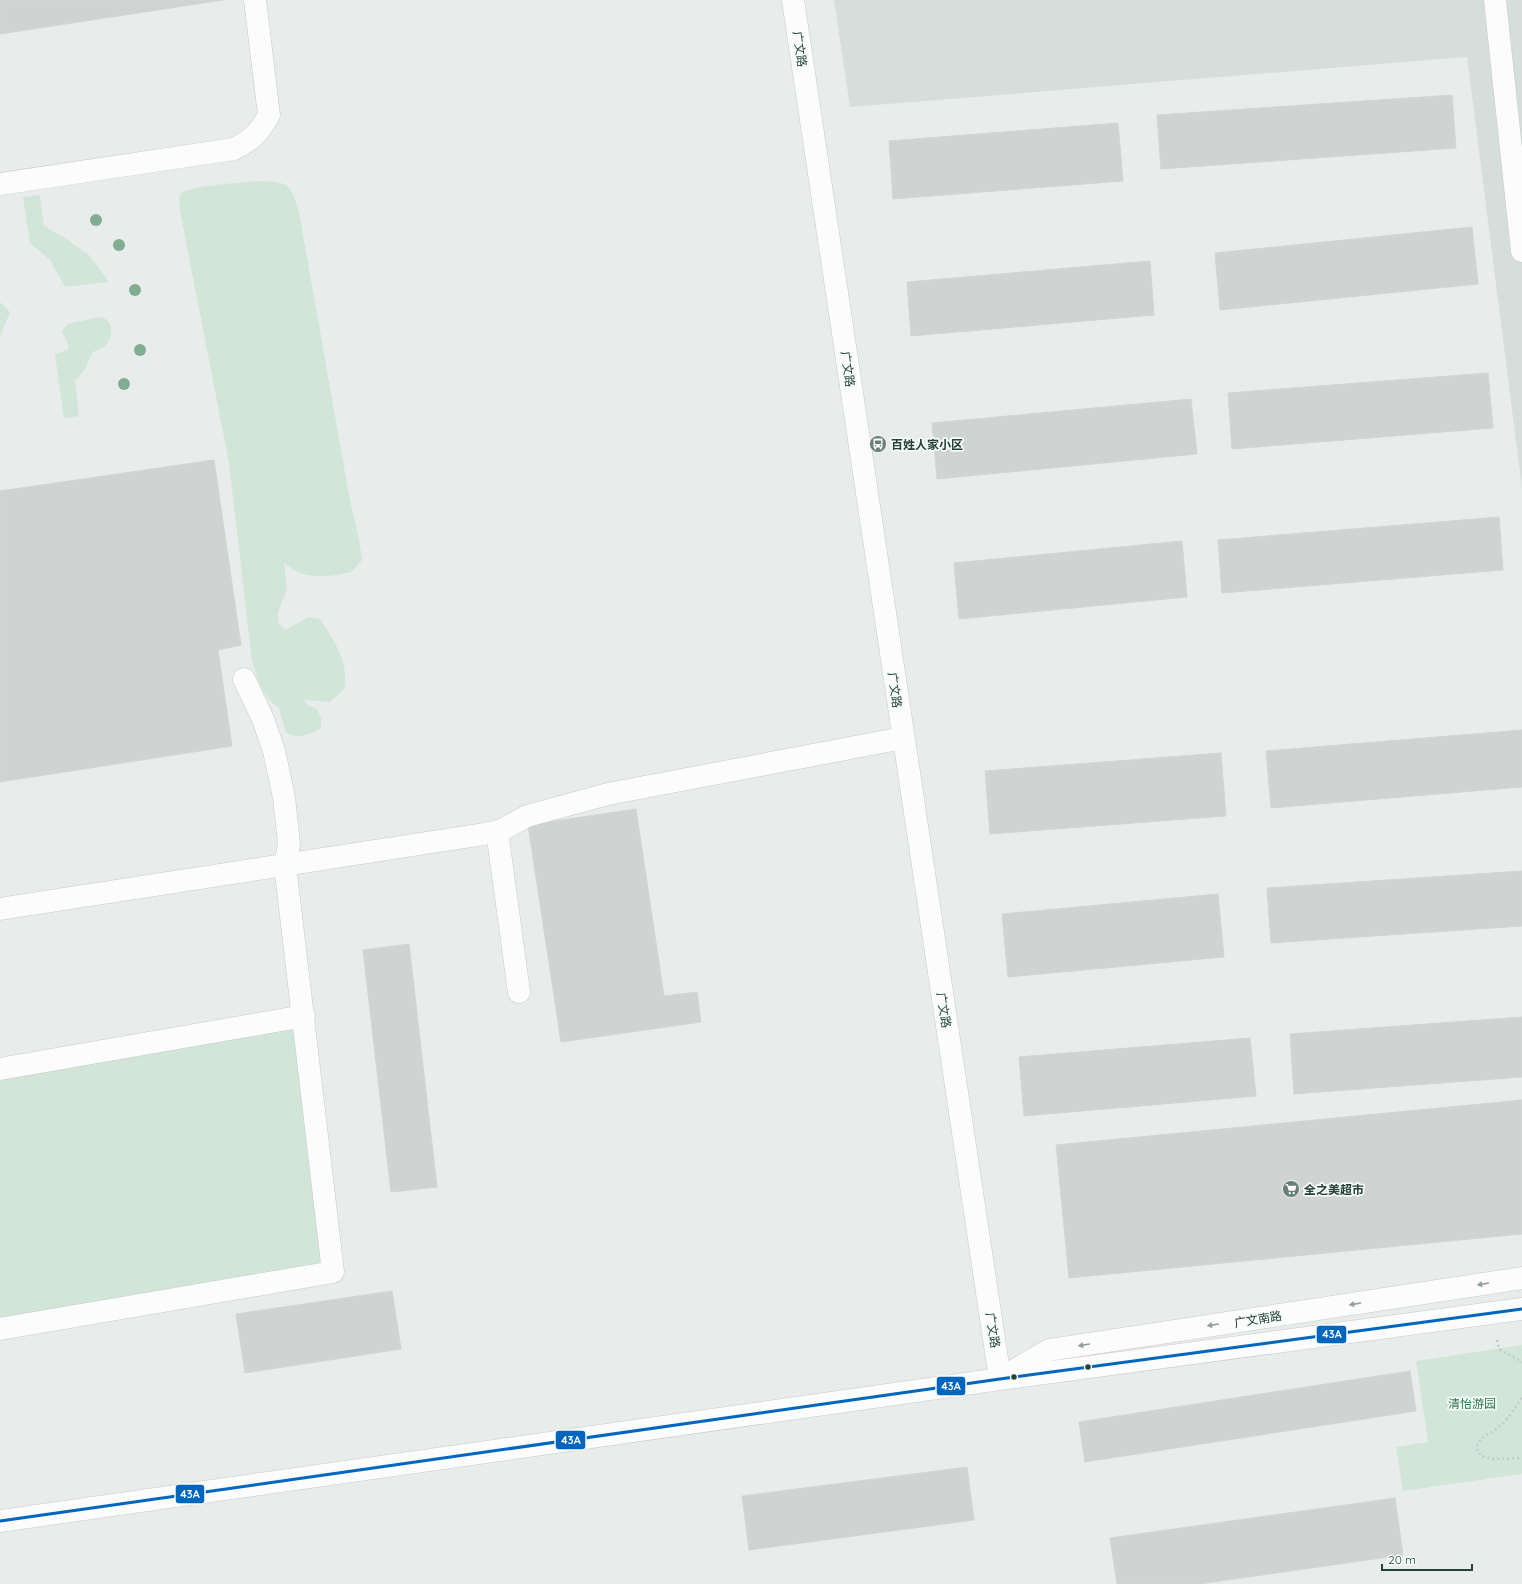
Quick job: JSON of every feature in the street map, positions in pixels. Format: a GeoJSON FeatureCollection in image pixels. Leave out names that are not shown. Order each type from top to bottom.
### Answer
{"type":"FeatureCollection","features":[{"type":"Feature","properties":{"kind":"street"},"geometry":{"type":"LineString","coordinates":[[0,184],[234,149],[248,142],[260,132],[269,115],[255,0]]}},
{"type":"Feature","properties":{"kind":"street","name":"广文路"},"geometry":{"type":"LineString","coordinates":[[793,0],[1000,1379]]}},
{"type":"Feature","properties":{"kind":"street"},"geometry":{"type":"LineString","coordinates":[[1495,0],[1522,251]]}},
{"type":"Feature","properties":{"kind":"street"},"geometry":{"type":"LineString","coordinates":[[0,1329],[333,1272],[285,865],[289,844],[284,797],[274,750],[263,719],[244,679]]}},
{"type":"Feature","properties":{"kind":"street"},"geometry":{"type":"LineString","coordinates":[[0,910],[497,831],[527,816],[608,794],[903,738]]}},
{"type":"Feature","properties":{"kind":"street"},"geometry":{"type":"LineString","coordinates":[[497,831],[518,992]]}},
{"type":"Feature","properties":{"kind":"street"},"geometry":{"type":"LineString","coordinates":[[0,1069],[304,1016]]}},
{"type":"Feature","properties":{"kind":"street","name":"广文南路"},"geometry":{"type":"LineString","coordinates":[[1000,1379],[1049,1350],[1522,1278]]}},
{"type":"Feature","properties":{"kind":"street","name":"广文南路"},"geometry":{"type":"LineString","coordinates":[[0,1521],[1000,1379],[1522,1309]]}},
{"type":"Feature","properties":{"kind":"path"},"geometry":{"type":"LineString","coordinates":[[1492,1314],[1499,1349],[1522,1362]]}},
{"type":"Feature","properties":{"kind":"path"},"geometry":{"type":"LineString","coordinates":[[1522,1398],[1507,1420],[1496,1429],[1482,1436],[1476,1447],[1480,1456],[1487,1458],[1522,1458]]}},
{"type":"Feature","properties":{"kind":"shaded area"},"geometry":{"type":"Polygon","coordinates":[[[834,0],[1522,0],[1522,488],[1467,57],[850,107],[834,0]]]}},
{"type":"Feature","properties":{"kind":"green space"},"geometry":{"type":"Polygon","coordinates":[[[256,181],[275,182],[286,185],[293,194],[299,212],[350,501],[359,539],[362,560],[352,572],[323,576],[301,573],[284,563],[287,590],[278,612],[278,622],[285,630],[309,617],[320,619],[339,652],[344,668],[345,678],[345,688],[330,702],[305,700],[307,705],[317,709],[321,718],[321,728],[300,736],[286,733],[279,708],[268,699],[261,687],[252,661],[229,463],[179,204],[180,195],[188,190],[206,186],[256,181]]]}},
{"type":"Feature","properties":{"kind":"green space"},"geometry":{"type":"Polygon","coordinates":[[[40,195],[44,226],[68,240],[89,255],[109,282],[65,287],[50,260],[30,243],[23,197],[40,195]]]}},
{"type":"Feature","properties":{"kind":"green space"},"geometry":{"type":"Polygon","coordinates":[[[0,302],[10,312],[0,337],[0,302]]]}},
{"type":"Feature","properties":{"kind":"green space"},"geometry":{"type":"Polygon","coordinates":[[[99,317],[108,321],[111,329],[110,338],[104,347],[93,352],[85,369],[75,381],[79,416],[64,418],[55,355],[68,349],[68,344],[62,330],[68,324],[99,317]]]}},
{"type":"Feature","properties":{"kind":"green space"},"geometry":{"type":"Polygon","coordinates":[[[292,1027],[299,1033],[324,1255],[319,1263],[309,1269],[0,1321],[0,1075],[292,1027]]]}},
{"type":"Feature","properties":{"kind":"green space","name":"清怡游园"},"geometry":{"type":"Polygon","coordinates":[[[1522,1345],[1522,1474],[1403,1491],[1396,1447],[1428,1442],[1416,1361],[1522,1345]]]}},
{"type":"Feature","properties":{"kind":"building"},"geometry":{"type":"Polygon","coordinates":[[[0,0],[223,0],[0,34],[0,0]]]}},
{"type":"Feature","properties":{"kind":"building"},"geometry":{"type":"Polygon","coordinates":[[[1452,95],[1456,148],[1161,169],[1157,115],[1452,95]]]}},
{"type":"Feature","properties":{"kind":"building"},"geometry":{"type":"Polygon","coordinates":[[[1118,123],[1123,181],[893,199],[889,141],[1118,123]]]}},
{"type":"Feature","properties":{"kind":"building"},"geometry":{"type":"Polygon","coordinates":[[[1472,227],[1478,284],[1220,310],[1215,253],[1472,227]]]}},
{"type":"Feature","properties":{"kind":"building"},"geometry":{"type":"Polygon","coordinates":[[[1150,261],[1154,315],[911,336],[907,282],[1150,261]]]}},
{"type":"Feature","properties":{"kind":"building"},"geometry":{"type":"Polygon","coordinates":[[[1488,373],[1493,428],[1232,449],[1228,393],[1488,373]]]}},
{"type":"Feature","properties":{"kind":"building"},"geometry":{"type":"Polygon","coordinates":[[[1191,399],[1197,454],[937,479],[932,423],[1191,399]]]}},
{"type":"Feature","properties":{"kind":"building"},"geometry":{"type":"Polygon","coordinates":[[[214,460],[241,645],[218,650],[232,746],[0,782],[0,491],[214,460]]]}},
{"type":"Feature","properties":{"kind":"building"},"geometry":{"type":"Polygon","coordinates":[[[1499,517],[1503,570],[1222,593],[1218,540],[1499,517]]]}},
{"type":"Feature","properties":{"kind":"building"},"geometry":{"type":"Polygon","coordinates":[[[1182,541],[1187,597],[959,619],[954,563],[1182,541]]]}},
{"type":"Feature","properties":{"kind":"building"},"geometry":{"type":"Polygon","coordinates":[[[1522,730],[1522,787],[1271,808],[1266,751],[1522,730]]]}},
{"type":"Feature","properties":{"kind":"building"},"geometry":{"type":"Polygon","coordinates":[[[1221,753],[1226,816],[990,834],[985,771],[1221,753]]]}},
{"type":"Feature","properties":{"kind":"building"},"geometry":{"type":"Polygon","coordinates":[[[636,809],[664,996],[697,992],[701,1022],[561,1042],[528,825],[636,809]]]}},
{"type":"Feature","properties":{"kind":"building"},"geometry":{"type":"Polygon","coordinates":[[[1522,871],[1522,926],[1271,943],[1267,888],[1522,871]]]}},
{"type":"Feature","properties":{"kind":"building"},"geometry":{"type":"Polygon","coordinates":[[[1218,894],[1224,957],[1008,977],[1002,914],[1218,894]]]}},
{"type":"Feature","properties":{"kind":"building"},"geometry":{"type":"Polygon","coordinates":[[[409,944],[437,1187],[391,1192],[363,950],[409,944]]]}},
{"type":"Feature","properties":{"kind":"building"},"geometry":{"type":"Polygon","coordinates":[[[1522,1017],[1522,1077],[1294,1094],[1290,1034],[1522,1017]]]}},
{"type":"Feature","properties":{"kind":"building"},"geometry":{"type":"Polygon","coordinates":[[[1250,1038],[1256,1096],[1024,1116],[1019,1057],[1250,1038]]]}},
{"type":"Feature","properties":{"kind":"building","name":"全之美超市"},"geometry":{"type":"Polygon","coordinates":[[[1522,1100],[1522,1234],[1069,1278],[1056,1145],[1522,1100]]]}},
{"type":"Feature","properties":{"kind":"building"},"geometry":{"type":"Polygon","coordinates":[[[392,1291],[401,1349],[245,1373],[236,1314],[392,1291]]]}},
{"type":"Feature","properties":{"kind":"building"},"geometry":{"type":"Polygon","coordinates":[[[1410,1371],[1416,1411],[1085,1462],[1079,1422],[1410,1371]]]}},
{"type":"Feature","properties":{"kind":"building"},"geometry":{"type":"Polygon","coordinates":[[[967,1467],[974,1520],[749,1550],[742,1496],[967,1467]]]}},
{"type":"Feature","properties":{"kind":"building"},"geometry":{"type":"Polygon","coordinates":[[[1395,1498],[1403,1555],[1199,1584],[1117,1584],[1110,1538],[1395,1498]]]}},
{"type":"Feature","properties":{"kind":"transit line","name":"43A"},"geometry":{"type":"LineString","coordinates":[[0,1521],[1000,1379],[1522,1309]]}},
{"type":"Feature","properties":{"kind":"place","name":"百姓人家小区"},"geometry":{"type":"Point","coordinates":[878,444]}},
{"type":"Feature","properties":{"kind":"place","name":"全之美超市"},"geometry":{"type":"Point","coordinates":[1291,1189]}}]}
